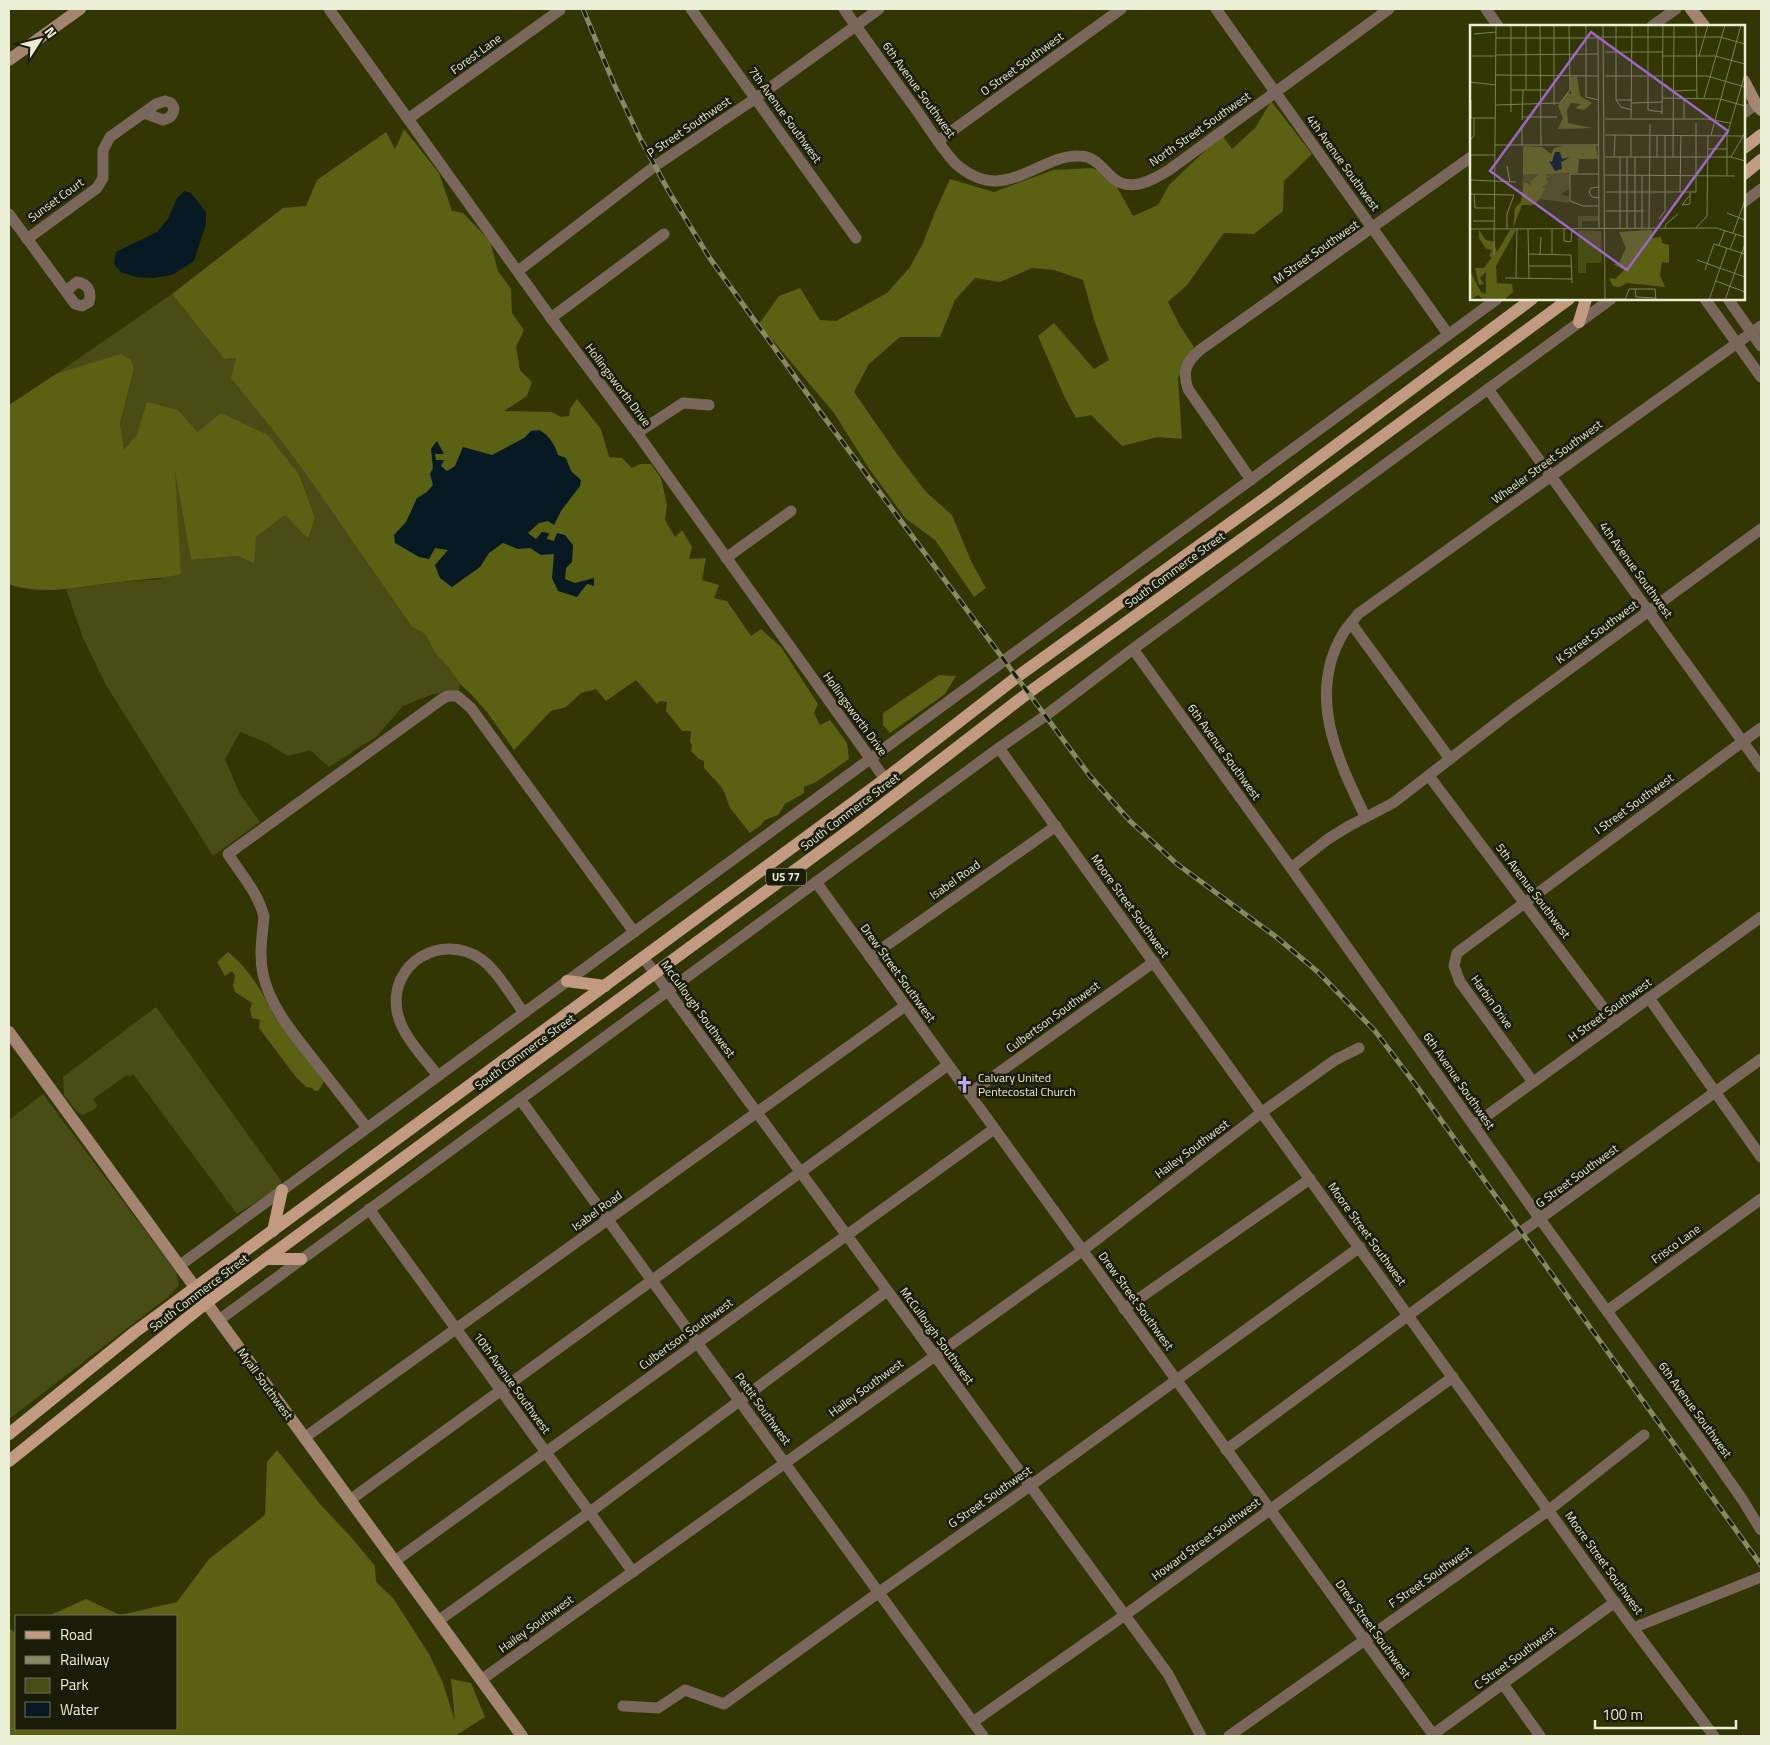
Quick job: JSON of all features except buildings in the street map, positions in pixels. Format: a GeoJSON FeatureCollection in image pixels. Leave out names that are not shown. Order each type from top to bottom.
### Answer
{"type":"FeatureCollection","features":[{"type":"Feature","properties":{"kind":"main road"},"geometry":{"type":"LineString","coordinates":[[1745,147],[1761,135]]}},
{"type":"Feature","properties":{"kind":"main road"},"geometry":{"type":"LineString","coordinates":[[1745,173],[1761,160]]}},
{"type":"Feature","properties":{"kind":"main road","name":"South Commerce Street"},"geometry":{"type":"LineString","coordinates":[[9,1434],[135,1332],[886,779],[1017,677],[1272,493],[1531,300]]}},
{"type":"Feature","properties":{"kind":"main road","name":"South Commerce Street"},"geometry":{"type":"LineString","coordinates":[[9,1461],[206,1303],[855,826],[1028,693],[1285,508],[1568,300]]}},
{"type":"Feature","properties":{"kind":"main road"},"geometry":{"type":"LineString","coordinates":[[1579,322],[1586,300]]}},
{"type":"Feature","properties":{"kind":"main road"},"geometry":{"type":"LineString","coordinates":[[855,826],[862,810],[876,799],[886,786],[886,779]]}},
{"type":"Feature","properties":{"kind":"main road"},"geometry":{"type":"LineString","coordinates":[[568,981],[605,986]]}},
{"type":"Feature","properties":{"kind":"main road"},"geometry":{"type":"LineString","coordinates":[[273,1231],[282,1190]]}},
{"type":"Feature","properties":{"kind":"main road"},"geometry":{"type":"LineString","coordinates":[[267,1259],[301,1259]]}},
{"type":"Feature","properties":{"kind":"street"},"geometry":{"type":"LineString","coordinates":[[9,60],[80,9]]}},
{"type":"Feature","properties":{"kind":"street","name":"Hollingsworth Drive"},"geometry":{"type":"LineString","coordinates":[[329,9],[886,779]]}},
{"type":"Feature","properties":{"kind":"street","name":"7th Avenue Southwest"},"geometry":{"type":"LineString","coordinates":[[692,9],[856,238]]}},
{"type":"Feature","properties":{"kind":"street","name":"6th Avenue Southwest"},"geometry":{"type":"LineString","coordinates":[[844,9],[938,141],[955,162],[966,171],[980,178]]}},
{"type":"Feature","properties":{"kind":"street","name":"P Street Southwest"},"geometry":{"type":"LineString","coordinates":[[518,271],[655,166],[756,98],[879,9]]}},
{"type":"Feature","properties":{"kind":"street","name":"O Street Southwest"},"geometry":{"type":"LineString","coordinates":[[938,141],[1121,9]]}},
{"type":"Feature","properties":{"kind":"street","name":"4th Avenue Southwest"},"geometry":{"type":"LineString","coordinates":[[1216,9],[1448,334]]}},
{"type":"Feature","properties":{"kind":"street","name":"North Street Southwest"},"geometry":{"type":"LineString","coordinates":[[980,178],[1002,180],[1022,175],[1071,156],[1080,156],[1096,160],[1118,182],[1138,184],[1156,178],[1389,9]]}},
{"type":"Feature","properties":{"kind":"street"},"geometry":{"type":"LineString","coordinates":[[1486,9],[1497,25]]}},
{"type":"Feature","properties":{"kind":"street"},"geometry":{"type":"LineString","coordinates":[[1653,25],[1676,9]]}},
{"type":"Feature","properties":{"kind":"street"},"geometry":{"type":"LineString","coordinates":[[1691,9],[1703,25]]}},
{"type":"Feature","properties":{"kind":"street","name":"Forest Lane"},"geometry":{"type":"LineString","coordinates":[[408,120],[560,10]]}},
{"type":"Feature","properties":{"kind":"street"},"geometry":{"type":"LineString","coordinates":[[1745,82],[1759,103],[1745,112]]}},
{"type":"Feature","properties":{"kind":"street","name":"Sunset Court"},"geometry":{"type":"LineString","coordinates":[[27,238],[97,188],[103,178],[103,150],[110,137],[144,113]]}},
{"type":"Feature","properties":{"kind":"street","name":"M Street Southwest"},"geometry":{"type":"LineString","coordinates":[[1251,480],[1188,389],[1185,376],[1191,360],[1200,350],[1470,158]]}},
{"type":"Feature","properties":{"kind":"street"},"geometry":{"type":"LineString","coordinates":[[1745,201],[1761,189]]}},
{"type":"Feature","properties":{"kind":"street"},"geometry":{"type":"LineString","coordinates":[[9,214],[66,291]]}},
{"type":"Feature","properties":{"kind":"street"},"geometry":{"type":"LineString","coordinates":[[551,318],[664,234]]}},
{"type":"Feature","properties":{"kind":"street"},"geometry":{"type":"LineString","coordinates":[[179,1266],[1496,300]]}},
{"type":"Feature","properties":{"kind":"street"},"geometry":{"type":"LineString","coordinates":[[219,1320],[999,748],[1046,716],[1133,649],[1610,300]]}},
{"type":"Feature","properties":{"kind":"street"},"geometry":{"type":"LineString","coordinates":[[1706,300],[1761,377]]}},
{"type":"Feature","properties":{"kind":"street"},"geometry":{"type":"LineString","coordinates":[[1729,300],[1757,329],[1761,346]]}},
{"type":"Feature","properties":{"kind":"street","name":"Wheeler Street Southwest"},"geometry":{"type":"LineString","coordinates":[[1365,816],[1330,734],[1326,706],[1331,661],[1344,632],[1358,614],[1757,329]]}},
{"type":"Feature","properties":{"kind":"street","name":"4th Avenue Southwest"},"geometry":{"type":"LineString","coordinates":[[1488,389],[1761,767]]}},
{"type":"Feature","properties":{"kind":"street"},"geometry":{"type":"LineString","coordinates":[[637,433],[683,403],[709,405]]}},
{"type":"Feature","properties":{"kind":"street"},"geometry":{"type":"LineString","coordinates":[[726,558],[791,512]]}},
{"type":"Feature","properties":{"kind":"street","name":"K Street Southwest"},"geometry":{"type":"LineString","coordinates":[[1429,776],[1512,711],[1761,530]]}},
{"type":"Feature","properties":{"kind":"street"},"geometry":{"type":"LineString","coordinates":[[1351,623],[1450,759]]}},
{"type":"Feature","properties":{"kind":"street","name":"6th Avenue Southwest"},"geometry":{"type":"LineString","coordinates":[[1133,649],[1540,1219],[1707,1449],[1761,1530]]}},
{"type":"Feature","properties":{"kind":"street"},"geometry":{"type":"LineString","coordinates":[[367,1128],[283,1018],[269,993],[262,963],[264,917],[252,891],[228,854],[442,699],[452,695],[462,698],[471,708],[634,932]]}},
{"type":"Feature","properties":{"kind":"street","name":"I Street Southwest"},"geometry":{"type":"LineString","coordinates":[[1524,902],[1761,728]]}},
{"type":"Feature","properties":{"kind":"street","name":"Moore Street Southwest"},"geometry":{"type":"LineString","coordinates":[[999,748],[1261,1113],[1714,1736]]}},
{"type":"Feature","properties":{"kind":"street"},"geometry":{"type":"LineString","coordinates":[[1291,868],[1328,839],[1365,816],[1372,815],[1393,803],[1429,776]]}},
{"type":"Feature","properties":{"kind":"street","name":"5th Avenue Southwest"},"geometry":{"type":"LineString","coordinates":[[1429,776],[1615,1023]]}},
{"type":"Feature","properties":{"kind":"street","name":"Isabel Road"},"geometry":{"type":"LineString","coordinates":[[870,956],[1056,826]]}},
{"type":"Feature","properties":{"kind":"street","name":"Drew Street Southwest"},"geometry":{"type":"LineString","coordinates":[[816,882],[1433,1736]]}},
{"type":"Feature","properties":{"kind":"street","name":"Harbin Drive"},"geometry":{"type":"LineString","coordinates":[[1524,902],[1457,952],[1454,966],[1460,982],[1533,1082]]}},
{"type":"Feature","properties":{"kind":"street","name":"H Street Southwest"},"geometry":{"type":"LineString","coordinates":[[1474,1125],[1761,917]]}},
{"type":"Feature","properties":{"kind":"street"},"geometry":{"type":"LineString","coordinates":[[438,1076],[406,1033],[398,1014],[397,994],[400,983],[411,965],[418,958],[441,949],[461,950],[472,954],[483,960],[492,970],[524,1013]]}},
{"type":"Feature","properties":{"kind":"street","name":"McCullough Southwest"},"geometry":{"type":"LineString","coordinates":[[643,957],[1168,1674],[1201,1736]]}},
{"type":"Feature","properties":{"kind":"street","name":"Culbertson Southwest"},"geometry":{"type":"LineString","coordinates":[[969,1094],[1154,962]]}},
{"type":"Feature","properties":{"kind":"street"},"geometry":{"type":"LineString","coordinates":[[1649,998],[1761,1157]]}},
{"type":"Feature","properties":{"kind":"street","name":"Isabel Road"},"geometry":{"type":"LineString","coordinates":[[304,1438],[906,1006]]}},
{"type":"Feature","properties":{"kind":"street","name":"Myall Southwest"},"geometry":{"type":"LineString","coordinates":[[11,1040],[219,1320],[522,1736]]}},
{"type":"Feature","properties":{"kind":"street","name":"Hailey Southwest"},"geometry":{"type":"LineString","coordinates":[[481,1680],[1082,1250],[1261,1113],[1335,1060],[1359,1048]]}},
{"type":"Feature","properties":{"kind":"street","name":"G Street Southwest"},"geometry":{"type":"LineString","coordinates":[[1226,1450],[1408,1314],[1761,1059]]}},
{"type":"Feature","properties":{"kind":"street"},"geometry":{"type":"LineString","coordinates":[[350,1500],[948,1065]]}},
{"type":"Feature","properties":{"kind":"street","name":"Pettit Southwest"},"geometry":{"type":"LineString","coordinates":[[520,1099],[786,1462],[878,1593],[983,1736]]}},
{"type":"Feature","properties":{"kind":"street","name":"Culbertson Southwest"},"geometry":{"type":"LineString","coordinates":[[394,1561],[994,1129]]}},
{"type":"Feature","properties":{"kind":"street"},"geometry":{"type":"LineString","coordinates":[[1124,1309],[1310,1179]]}},
{"type":"Feature","properties":{"kind":"street","name":"Frisco Lane"},"geometry":{"type":"LineString","coordinates":[[1607,1312],[1761,1199]]}},
{"type":"Feature","properties":{"kind":"street","name":"10th Avenue Southwest"},"geometry":{"type":"LineString","coordinates":[[369,1210],[633,1572]]}},
{"type":"Feature","properties":{"kind":"street","name":"G Street Southwest"},"geometry":{"type":"LineString","coordinates":[[623,1706],[658,1708],[685,1690],[724,1704],[1030,1486],[1360,1247]]}},
{"type":"Feature","properties":{"kind":"street"},"geometry":{"type":"LineString","coordinates":[[438,1621],[590,1512],[887,1291]]}},
{"type":"Feature","properties":{"kind":"street","name":"Howard Street Southwest"},"geometry":{"type":"LineString","coordinates":[[973,1722],[1125,1615],[1453,1377]]}},
{"type":"Feature","properties":{"kind":"street","name":"F Street Southwest"},"geometry":{"type":"LineString","coordinates":[[1229,1736],[1549,1510],[1644,1435]]}},
{"type":"Feature","properties":{"kind":"street"},"geometry":{"type":"LineString","coordinates":[[1634,1628],[1761,1577]]}},
{"type":"Feature","properties":{"kind":"street","name":"C Street Southwest"},"geometry":{"type":"LineString","coordinates":[[1433,1736],[1615,1602]]}},
{"type":"Feature","properties":{"kind":"street"},"geometry":{"type":"LineString","coordinates":[[1503,1684],[1540,1736]]}},
{"type":"Feature","properties":{"kind":"green space"},"geometry":{"type":"Polygon","coordinates":[[[1271,101],[1312,154],[1284,181],[1283,211],[1254,234],[1224,233],[1187,285],[1168,302],[1194,347],[1178,378],[1182,439],[1158,437],[1122,446],[1091,415],[1076,418],[1064,396],[1038,336],[1054,323],[1094,369],[1109,360],[1095,323],[1083,280],[1054,270],[1032,268],[1000,282],[975,278],[955,300],[940,337],[900,337],[869,364],[854,392],[926,492],[952,515],[972,563],[986,588],[974,597],[935,540],[905,518],[868,467],[834,413],[759,324],[779,296],[800,288],[820,320],[836,321],[887,293],[910,267],[923,243],[950,179],[994,192],[1053,170],[1092,168],[1111,176],[1133,216],[1158,205],[1169,185],[1223,136],[1232,149],[1256,127],[1271,101]]]}},
{"type":"Feature","properties":{"kind":"green space"},"geometry":{"type":"Polygon","coordinates":[[[404,129],[439,173],[452,211],[463,213],[490,241],[498,271],[511,289],[512,313],[524,330],[516,347],[520,370],[532,382],[527,396],[504,411],[552,412],[561,417],[569,416],[570,409],[577,399],[601,429],[609,457],[622,458],[632,468],[640,464],[651,464],[661,478],[667,505],[665,520],[675,537],[682,530],[692,547],[689,559],[706,558],[702,580],[719,585],[714,598],[727,601],[751,636],[761,629],[781,647],[818,704],[814,713],[820,725],[830,720],[847,743],[849,759],[816,782],[804,787],[804,793],[785,804],[778,815],[765,820],[750,833],[730,808],[723,789],[704,768],[704,761],[691,751],[691,731],[682,731],[666,711],[667,702],[660,701],[657,704],[636,680],[606,701],[596,689],[581,693],[566,707],[551,711],[514,750],[487,712],[460,684],[435,653],[425,634],[412,627],[303,470],[231,378],[236,358],[224,359],[172,294],[283,208],[306,206],[317,180],[386,132],[395,149],[404,129]]]}},
{"type":"Feature","properties":{"kind":"green space"},"geometry":{"type":"Polygon","coordinates":[[[172,294],[224,359],[236,358],[270,426],[303,470],[412,627],[425,634],[435,653],[460,684],[458,692],[433,694],[403,706],[377,736],[329,767],[310,750],[288,756],[267,743],[240,732],[225,759],[240,794],[260,822],[213,856],[106,685],[83,638],[66,589],[161,579],[174,466],[191,560],[239,556],[256,537],[285,515],[308,539],[315,518],[300,475],[198,432],[178,410],[137,434],[124,451],[120,423],[134,369],[56,374],[172,294]]]}},
{"type":"Feature","properties":{"kind":"green space"},"geometry":{"type":"Polygon","coordinates":[[[120,354],[131,360],[134,369],[120,423],[124,450],[137,434],[147,402],[178,410],[198,432],[221,413],[268,435],[300,476],[315,518],[308,539],[285,515],[256,537],[254,563],[238,556],[191,560],[175,472],[181,574],[49,590],[35,590],[9,584],[9,405],[56,374],[120,354]]]}},
{"type":"Feature","properties":{"kind":"green space"},"geometry":{"type":"Polygon","coordinates":[[[939,675],[956,676],[945,694],[890,733],[883,725],[883,713],[939,675]]]}},
{"type":"Feature","properties":{"kind":"green space"},"geometry":{"type":"Polygon","coordinates":[[[228,952],[250,975],[276,1019],[283,1022],[324,1082],[318,1091],[306,1087],[295,1076],[259,1028],[260,1020],[252,1018],[250,1009],[252,1003],[235,992],[233,985],[235,976],[232,971],[225,976],[217,962],[228,952]]]}},
{"type":"Feature","properties":{"kind":"green space"},"geometry":{"type":"Polygon","coordinates":[[[156,1007],[282,1182],[281,1186],[237,1214],[133,1074],[129,1077],[127,1075],[93,1099],[97,1105],[95,1109],[83,1115],[77,1112],[64,1095],[63,1077],[156,1007]]]}},
{"type":"Feature","properties":{"kind":"green space"},"geometry":{"type":"Polygon","coordinates":[[[43,1094],[176,1272],[179,1285],[168,1297],[9,1419],[9,1120],[43,1094]]]}},
{"type":"Feature","properties":{"kind":"green space"},"geometry":{"type":"Polygon","coordinates":[[[277,1450],[320,1504],[375,1566],[376,1582],[393,1598],[429,1654],[443,1683],[455,1721],[451,1679],[471,1683],[485,1717],[455,1736],[9,1736],[9,1628],[15,1632],[15,1730],[178,1730],[178,1615],[120,1615],[177,1602],[209,1559],[265,1515],[267,1462],[277,1450]]]}},
{"type":"Feature","properties":{"kind":"green space"},"geometry":{"type":"Polygon","coordinates":[[[86,1599],[120,1615],[50,1615],[86,1599]]]}},
{"type":"Feature","properties":{"kind":"water"},"geometry":{"type":"Polygon","coordinates":[[[184,191],[191,193],[206,212],[206,224],[194,261],[172,275],[153,278],[136,277],[121,272],[114,264],[116,252],[157,232],[168,219],[177,198],[184,191]]]}},
{"type":"Feature","properties":{"kind":"water"},"geometry":{"type":"Polygon","coordinates":[[[539,430],[551,441],[558,455],[566,458],[571,471],[581,480],[580,486],[561,511],[554,525],[548,521],[539,523],[528,533],[536,539],[542,532],[549,533],[547,539],[554,541],[557,533],[565,535],[573,545],[572,562],[566,568],[565,579],[575,583],[594,578],[594,586],[587,584],[577,597],[558,591],[552,578],[554,554],[541,555],[530,548],[518,549],[503,543],[489,553],[480,567],[452,587],[440,578],[435,565],[448,550],[435,548],[429,559],[419,557],[395,543],[394,535],[406,522],[417,498],[427,492],[433,485],[430,474],[433,468],[431,449],[437,441],[444,454],[435,454],[436,460],[444,460],[441,466],[447,471],[455,466],[463,447],[492,455],[524,438],[531,431],[539,430]]]}},
{"type":"Feature","properties":{"kind":"railway"},"geometry":{"type":"LineString","coordinates":[[583,9],[614,84],[640,138],[668,190],[709,257],[821,413],[1090,776],[1130,821],[1177,864],[1275,936],[1318,972],[1375,1031],[1761,1565]]}},
{"type":"Feature","properties":{"kind":"place","name":"Calvary United Pentecostal Church"},"geometry":{"type":"Point","coordinates":[964,1085]}}]}
